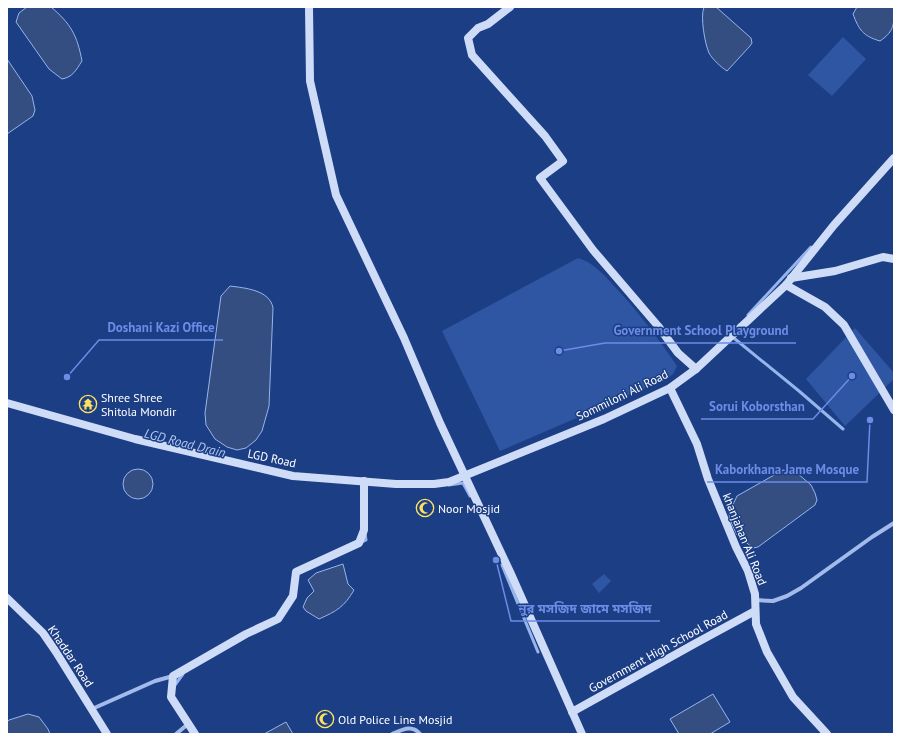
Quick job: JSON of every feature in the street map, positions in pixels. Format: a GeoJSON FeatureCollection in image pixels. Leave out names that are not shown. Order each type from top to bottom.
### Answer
{"type":"FeatureCollection","features":[{"type":"Feature","properties":{"kind":"street"},"geometry":{"type":"LineString","coordinates":[[309,7],[310,81],[336,194],[404,338],[440,423],[582,734]]}},
{"type":"Feature","properties":{"kind":"street"},"geometry":{"type":"LineString","coordinates":[[510,7],[488,24],[478,28],[468,38],[472,55],[545,136],[563,161],[540,178],[592,250],[658,326],[678,352],[696,369]]}},
{"type":"Feature","properties":{"kind":"street","name":"Sommiloni Ali Road"},"geometry":{"type":"LineString","coordinates":[[465,476],[604,419],[670,388],[696,369],[789,281],[834,225],[894,158]]}},
{"type":"Feature","properties":{"kind":"street"},"geometry":{"type":"LineString","coordinates":[[789,281],[835,271],[883,257],[894,259]]}},
{"type":"Feature","properties":{"kind":"street"},"geometry":{"type":"LineString","coordinates":[[789,281],[825,306],[844,325],[894,410]]}},
{"type":"Feature","properties":{"kind":"street","name":"khanjahan Ali Road"},"geometry":{"type":"LineString","coordinates":[[670,388],[697,444],[708,479],[736,547],[748,571],[755,594],[756,624],[767,652],[793,698],[827,734]]}},
{"type":"Feature","properties":{"kind":"street","name":"LGD Road"},"geometry":{"type":"LineString","coordinates":[[7,403],[135,439],[293,476],[396,484],[434,484],[449,482],[465,476]]}},
{"type":"Feature","properties":{"kind":"street"},"geometry":{"type":"LineString","coordinates":[[92,709],[155,680],[173,676],[246,634],[278,619],[293,596],[296,572],[359,543],[364,530],[364,482]]}},
{"type":"Feature","properties":{"kind":"street"},"geometry":{"type":"LineString","coordinates":[[755,600],[772,601],[787,596],[801,588],[894,523]]}},
{"type":"Feature","properties":{"kind":"street","name":"Khaddar Road"},"geometry":{"type":"LineString","coordinates":[[7,598],[43,633],[107,734]]}},
{"type":"Feature","properties":{"kind":"street","name":"Government High School Road"},"geometry":{"type":"LineString","coordinates":[[572,712],[696,642],[755,611]]}},
{"type":"Feature","properties":{"kind":"street"},"geometry":{"type":"LineString","coordinates":[[173,676],[171,697],[195,734]]}},
{"type":"Feature","properties":{"kind":"street"},"geometry":{"type":"LineString","coordinates":[[176,734],[188,724]]}},
{"type":"Feature","properties":{"kind":"street"},"geometry":{"type":"LineString","coordinates":[[392,734],[406,728],[412,728],[420,734]]}},
{"type":"Feature","properties":{"kind":"shaded area"},"geometry":{"type":"Polygon","coordinates":[[[27,7],[51,7],[64,19],[72,31],[78,44],[82,61],[74,73],[69,77],[62,79],[49,69],[16,22],[19,13],[27,7]]]}},
{"type":"Feature","properties":{"kind":"shaded area"},"geometry":{"type":"Polygon","coordinates":[[[704,7],[716,7],[751,38],[752,43],[750,46],[727,71],[715,61],[707,49],[703,24],[704,7]]]}},
{"type":"Feature","properties":{"kind":"shaded area"},"geometry":{"type":"Polygon","coordinates":[[[857,7],[894,7],[894,22],[889,34],[880,41],[869,37],[862,32],[853,14],[857,7]]]}},
{"type":"Feature","properties":{"kind":"shaded area"},"geometry":{"type":"Polygon","coordinates":[[[843,37],[866,59],[832,96],[808,75],[843,37]]]}},
{"type":"Feature","properties":{"kind":"shaded area"},"geometry":{"type":"Polygon","coordinates":[[[7,59],[32,96],[35,110],[33,116],[7,134],[7,59]]]}},
{"type":"Feature","properties":{"kind":"shaded area"},"geometry":{"type":"Polygon","coordinates":[[[578,258],[598,269],[623,295],[663,345],[677,366],[673,374],[667,379],[500,451],[442,331],[578,258]]]}},
{"type":"Feature","properties":{"kind":"shaded area"},"geometry":{"type":"Polygon","coordinates":[[[230,286],[249,289],[262,294],[271,302],[273,308],[269,406],[262,431],[256,440],[246,448],[237,450],[227,447],[215,439],[206,425],[205,413],[221,296],[230,286]]]}},
{"type":"Feature","properties":{"kind":"shaded area"},"geometry":{"type":"Polygon","coordinates":[[[855,328],[894,373],[894,379],[845,426],[806,379],[855,328]]]}},
{"type":"Feature","properties":{"kind":"shaded area"},"geometry":{"type":"Polygon","coordinates":[[[138,469],[149,473],[153,484],[149,495],[138,499],[127,495],[123,484],[127,473],[138,469]]]}},
{"type":"Feature","properties":{"kind":"shaded area"},"geometry":{"type":"Polygon","coordinates":[[[783,470],[797,473],[811,485],[817,500],[815,505],[758,547],[753,548],[737,535],[730,520],[729,513],[737,496],[783,470]]]}},
{"type":"Feature","properties":{"kind":"shaded area"},"geometry":{"type":"Polygon","coordinates":[[[343,564],[348,584],[354,590],[347,601],[340,608],[319,619],[306,611],[303,607],[307,598],[314,591],[308,580],[316,573],[343,564]]]}},
{"type":"Feature","properties":{"kind":"shaded area"},"geometry":{"type":"Polygon","coordinates":[[[604,574],[611,581],[599,593],[592,584],[604,574]]]}},
{"type":"Feature","properties":{"kind":"shaded area"},"geometry":{"type":"Polygon","coordinates":[[[713,694],[730,722],[710,734],[679,734],[670,719],[713,694]]]}},
{"type":"Feature","properties":{"kind":"shaded area"},"geometry":{"type":"Polygon","coordinates":[[[28,714],[39,717],[50,734],[7,734],[7,722],[9,720],[28,714]]]}},
{"type":"Feature","properties":{"kind":"shaded area"},"geometry":{"type":"Polygon","coordinates":[[[286,722],[293,734],[264,734],[286,722]]]}},
{"type":"Feature","properties":{"kind":"waterway"},"geometry":{"type":"LineString","coordinates":[[748,315],[811,247]]}},
{"type":"Feature","properties":{"kind":"waterway"},"geometry":{"type":"LineString","coordinates":[[735,339],[843,429]]}},
{"type":"Feature","properties":{"kind":"waterway"},"geometry":{"type":"LineString","coordinates":[[449,485],[463,483],[470,496]]}},
{"type":"Feature","properties":{"kind":"waterway"},"geometry":{"type":"LineString","coordinates":[[362,542],[366,540],[365,533]]}},
{"type":"Feature","properties":{"kind":"waterway"},"geometry":{"type":"LineString","coordinates":[[502,565],[538,652]]}},
{"type":"Feature","properties":{"kind":"waterway"},"geometry":{"type":"LineString","coordinates":[[175,685],[183,674]]}},
{"type":"Feature","properties":{"kind":"place","name":"Government School Playground"},"geometry":{"type":"Point","coordinates":[559,351]}},
{"type":"Feature","properties":{"kind":"place","name":"Sorui Koborsthan"},"geometry":{"type":"Point","coordinates":[852,376]}},
{"type":"Feature","properties":{"kind":"place","name":"Doshani Kazi Office"},"geometry":{"type":"Point","coordinates":[67,377]}},
{"type":"Feature","properties":{"kind":"place","name":"Shree Shree Shitola Mondir"},"geometry":{"type":"Point","coordinates":[88,404]}},
{"type":"Feature","properties":{"kind":"place","name":"Kaborkhana Jame Mosque"},"geometry":{"type":"Point","coordinates":[870,420]}},
{"type":"Feature","properties":{"kind":"place","name":"Noor Mosjid"},"geometry":{"type":"Point","coordinates":[425,508]}},
{"type":"Feature","properties":{"kind":"place","name":"নুর মসজিদ জামে মসজিদ"},"geometry":{"type":"Point","coordinates":[496,560]}},
{"type":"Feature","properties":{"kind":"place","name":"Old Police Line Mosjid"},"geometry":{"type":"Point","coordinates":[325,719]}},
{"type":"Feature","properties":{"kind":"water label","name":"LGD Road Drain"},"geometry":{"type":"Point","coordinates":[185,443]}}]}
